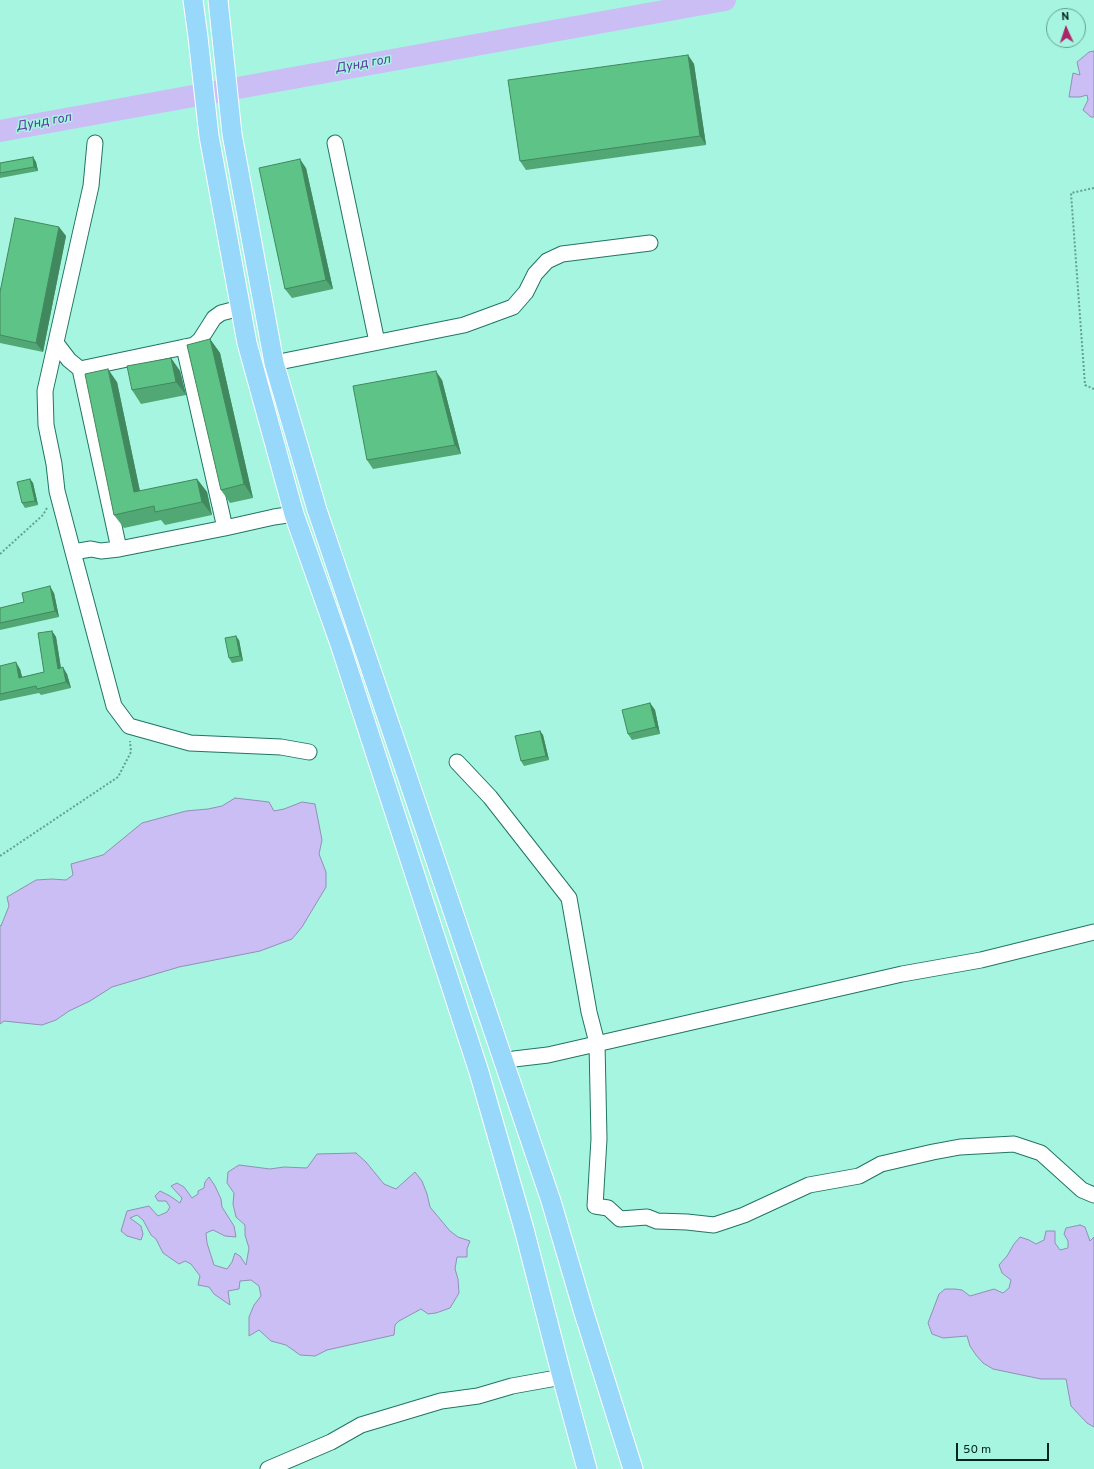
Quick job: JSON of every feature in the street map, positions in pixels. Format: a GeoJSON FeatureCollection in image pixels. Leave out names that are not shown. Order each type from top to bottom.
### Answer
{"type":"FeatureCollection","features":[{"type":"Feature","properties":{"kind":"main road"},"geometry":{"type":"LineString","coordinates":[[193,0],[209,136],[247,343],[294,514],[342,651],[479,1072],[524,1229],[587,1469]]}},
{"type":"Feature","properties":{"kind":"main road"},"geometry":{"type":"LineString","coordinates":[[218,0],[232,134],[274,363],[317,510],[551,1201],[584,1313],[633,1469]]}},
{"type":"Feature","properties":{"kind":"street"},"geometry":{"type":"LineString","coordinates":[[95,143],[91,186],[45,391],[46,425],[54,464],[57,491],[114,706],[129,726],[190,744],[281,747],[309,752]]}},
{"type":"Feature","properties":{"kind":"street"},"geometry":{"type":"LineString","coordinates":[[335,143],[377,342]]}},
{"type":"Feature","properties":{"kind":"street"},"geometry":{"type":"LineString","coordinates":[[274,363],[464,325],[513,307],[526,292],[535,274],[547,261],[562,254],[650,243]]}},
{"type":"Feature","properties":{"kind":"street"},"geometry":{"type":"LineString","coordinates":[[80,369],[194,345],[200,340],[214,318],[221,313],[240,308]]}},
{"type":"Feature","properties":{"kind":"street"},"geometry":{"type":"LineString","coordinates":[[56,343],[69,360],[80,369],[119,549]]}},
{"type":"Feature","properties":{"kind":"street"},"geometry":{"type":"LineString","coordinates":[[184,347],[225,528]]}},
{"type":"Feature","properties":{"kind":"street"},"geometry":{"type":"LineString","coordinates":[[73,552],[91,549],[101,551],[119,549],[294,514]]}},
{"type":"Feature","properties":{"kind":"street"},"geometry":{"type":"LineString","coordinates":[[457,762],[490,797],[569,898],[589,1012],[596,1043],[599,1139],[595,1206],[608,1208],[620,1219],[647,1217],[657,1221],[714,1225],[744,1214],[809,1186],[859,1176],[881,1164],[960,1147],[1014,1144],[1041,1153],[1082,1190],[1094,1195]]}},
{"type":"Feature","properties":{"kind":"street"},"geometry":{"type":"LineString","coordinates":[[514,1060],[548,1054],[793,1000],[902,974],[981,960],[1094,932]]}},
{"type":"Feature","properties":{"kind":"street"},"geometry":{"type":"LineString","coordinates":[[268,1469],[331,1442],[361,1425],[441,1401],[478,1396],[512,1386],[562,1377]]}},
{"type":"Feature","properties":{"kind":"path"},"geometry":{"type":"LineString","coordinates":[[1094,188],[1071,193],[1085,385],[1094,389]]}},
{"type":"Feature","properties":{"kind":"path"},"geometry":{"type":"LineString","coordinates":[[0,554],[43,515],[57,491]]}},
{"type":"Feature","properties":{"kind":"path"},"geometry":{"type":"LineString","coordinates":[[0,856],[118,777],[131,752],[129,726]]}},
{"type":"Feature","properties":{"kind":"shaded area"},"geometry":{"type":"Polygon","coordinates":[[[1094,51],[1094,117],[1091,117],[1083,110],[1088,100],[1087,95],[1080,97],[1069,97],[1073,73],[1080,75],[1077,62],[1089,52],[1094,51]]]}},
{"type":"Feature","properties":{"kind":"shaded area"},"geometry":{"type":"Polygon","coordinates":[[[235,798],[269,802],[274,811],[302,802],[315,804],[322,840],[319,854],[326,872],[326,887],[302,927],[292,939],[260,951],[179,967],[112,987],[56,1020],[42,1025],[4,1021],[0,1024],[0,925],[1,926],[9,906],[7,897],[36,880],[66,880],[73,875],[71,864],[103,855],[142,823],[186,811],[222,806],[235,798]]]}},
{"type":"Feature","properties":{"kind":"shaded area"},"geometry":{"type":"Polygon","coordinates":[[[356,1153],[366,1162],[384,1184],[396,1189],[415,1172],[422,1181],[430,1207],[450,1231],[458,1237],[470,1241],[467,1249],[467,1257],[457,1257],[455,1269],[458,1279],[459,1293],[450,1308],[428,1314],[421,1309],[399,1321],[395,1325],[394,1335],[327,1350],[315,1356],[300,1355],[286,1345],[271,1341],[259,1330],[249,1336],[249,1317],[254,1305],[261,1296],[259,1286],[251,1280],[240,1281],[239,1289],[228,1291],[230,1305],[214,1294],[209,1287],[198,1285],[200,1276],[191,1264],[185,1261],[179,1264],[163,1253],[156,1239],[151,1235],[143,1220],[137,1215],[130,1218],[141,1226],[143,1234],[141,1240],[127,1236],[121,1231],[127,1211],[149,1206],[158,1216],[167,1212],[170,1207],[166,1201],[158,1201],[155,1196],[160,1191],[180,1203],[182,1198],[171,1186],[177,1183],[184,1187],[192,1198],[198,1194],[198,1191],[204,1188],[205,1182],[209,1177],[221,1199],[222,1207],[234,1226],[236,1237],[225,1236],[213,1230],[206,1233],[207,1243],[214,1265],[227,1269],[232,1262],[235,1253],[240,1256],[246,1265],[249,1248],[245,1235],[245,1225],[236,1217],[233,1204],[234,1193],[227,1183],[228,1172],[239,1165],[270,1169],[284,1167],[307,1168],[317,1154],[356,1153]]]}},
{"type":"Feature","properties":{"kind":"shaded area"},"geometry":{"type":"Polygon","coordinates":[[[1080,1225],[1085,1227],[1090,1241],[1094,1237],[1094,1427],[1087,1423],[1071,1406],[1066,1379],[1041,1379],[993,1369],[983,1363],[976,1355],[970,1346],[967,1336],[943,1338],[932,1334],[928,1323],[939,1294],[945,1289],[962,1290],[970,1296],[994,1289],[1003,1293],[1009,1288],[1011,1280],[1002,1273],[999,1265],[1020,1237],[1036,1244],[1044,1240],[1046,1231],[1055,1231],[1055,1243],[1060,1250],[1068,1248],[1068,1241],[1064,1234],[1066,1228],[1080,1225]]]}},
{"type":"Feature","properties":{"kind":"building"},"geometry":{"type":"Polygon","coordinates":[[[688,55],[700,136],[520,161],[508,80],[688,55]]]}},
{"type":"Feature","properties":{"kind":"building"},"geometry":{"type":"Polygon","coordinates":[[[33,157],[34,167],[0,173],[0,163],[33,157]]]}},
{"type":"Feature","properties":{"kind":"building"},"geometry":{"type":"Polygon","coordinates":[[[300,159],[326,280],[285,289],[259,168],[300,159]]]}},
{"type":"Feature","properties":{"kind":"building"},"geometry":{"type":"Polygon","coordinates":[[[15,218],[59,227],[36,343],[0,335],[0,292],[15,218]]]}},
{"type":"Feature","properties":{"kind":"building"},"geometry":{"type":"Polygon","coordinates":[[[210,339],[244,484],[221,490],[187,345],[210,339]]]}},
{"type":"Feature","properties":{"kind":"building"},"geometry":{"type":"Polygon","coordinates":[[[171,358],[176,382],[132,390],[127,366],[171,358]]]}},
{"type":"Feature","properties":{"kind":"building"},"geometry":{"type":"Polygon","coordinates":[[[108,369],[134,492],[197,479],[202,502],[155,512],[154,506],[114,515],[85,374],[108,369]]]}},
{"type":"Feature","properties":{"kind":"building"},"geometry":{"type":"Polygon","coordinates":[[[436,371],[455,445],[367,460],[353,386],[436,371]]]}},
{"type":"Feature","properties":{"kind":"building"},"geometry":{"type":"Polygon","coordinates":[[[30,479],[35,501],[22,503],[17,482],[30,479]]]}},
{"type":"Feature","properties":{"kind":"building"},"geometry":{"type":"Polygon","coordinates":[[[50,586],[55,611],[0,623],[0,608],[24,602],[22,593],[50,586]]]}},
{"type":"Feature","properties":{"kind":"building"},"geometry":{"type":"Polygon","coordinates":[[[52,631],[58,669],[63,667],[66,682],[37,689],[36,686],[0,694],[0,666],[16,662],[19,678],[44,672],[38,633],[52,631]]]}},
{"type":"Feature","properties":{"kind":"building"},"geometry":{"type":"Polygon","coordinates":[[[236,636],[240,656],[229,658],[225,638],[236,636]]]}},
{"type":"Feature","properties":{"kind":"building"},"geometry":{"type":"Polygon","coordinates":[[[650,703],[656,727],[628,734],[622,710],[650,703]]]}},
{"type":"Feature","properties":{"kind":"building"},"geometry":{"type":"Polygon","coordinates":[[[540,731],[546,756],[521,761],[515,736],[540,731]]]}},
{"type":"Feature","properties":{"kind":"waterway","name":"Дунд гол"},"geometry":{"type":"LineString","coordinates":[[0,131],[725,0]]}}]}
